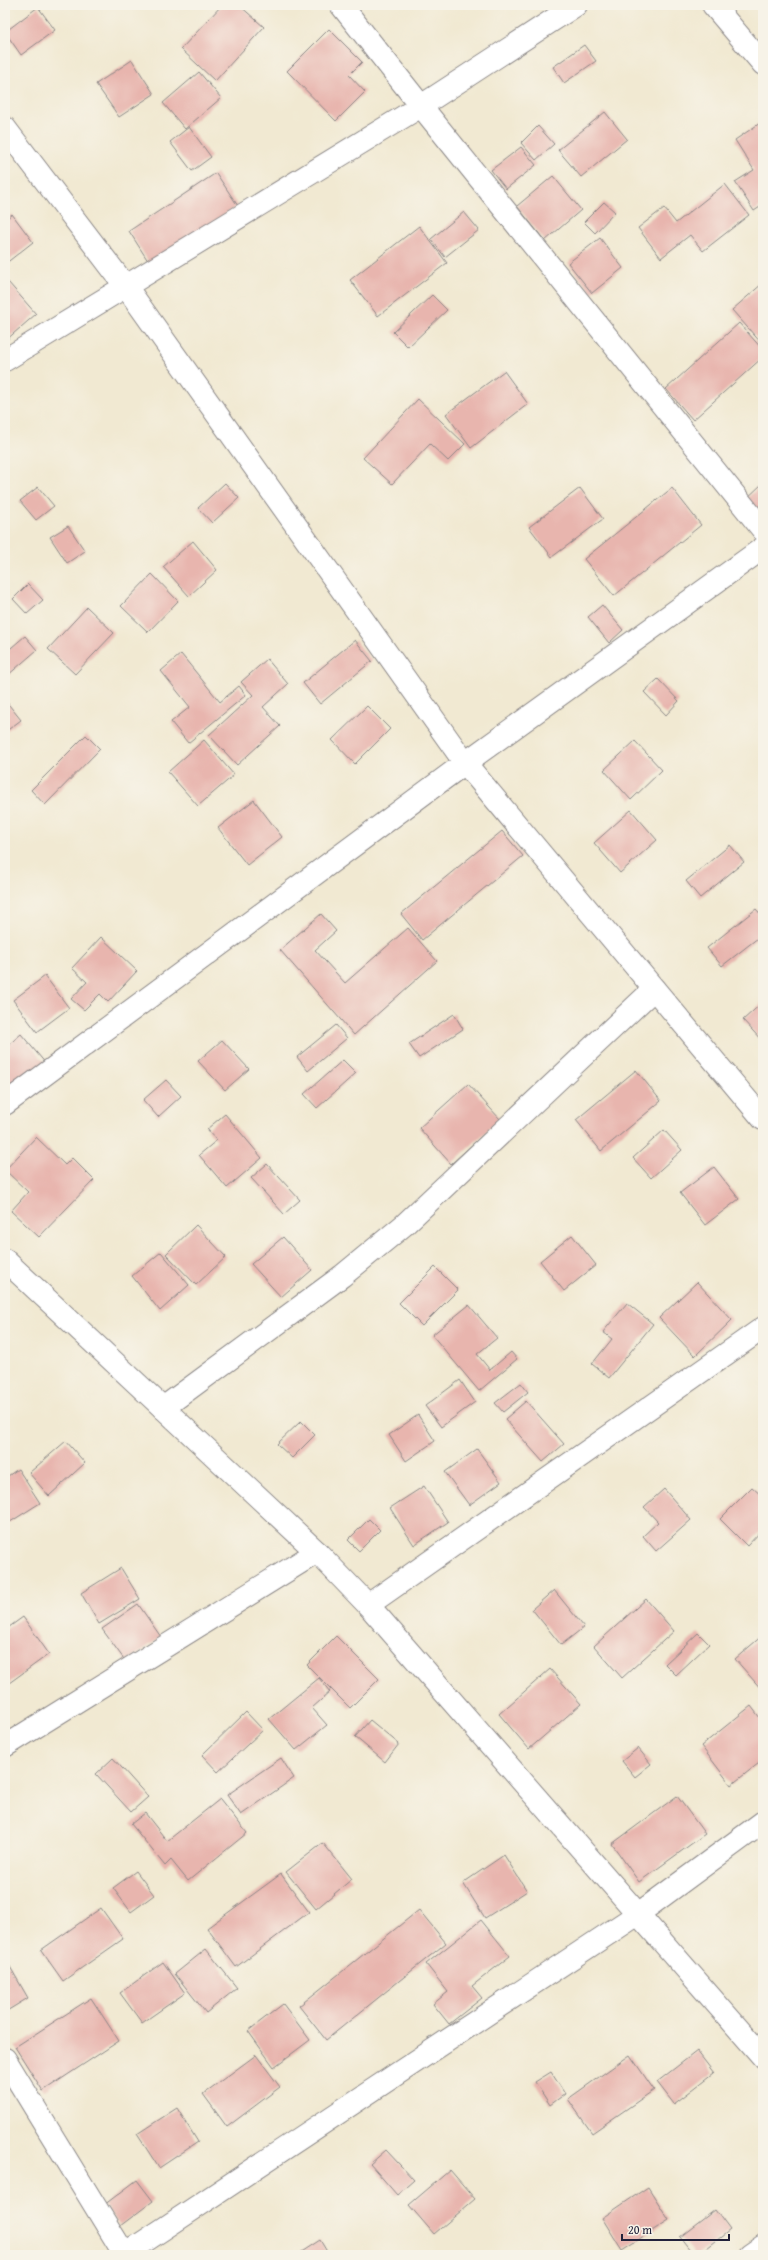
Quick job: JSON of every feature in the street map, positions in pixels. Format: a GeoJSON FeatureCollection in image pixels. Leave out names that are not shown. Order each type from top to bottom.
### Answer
{"type":"FeatureCollection","features":[{"type":"Feature","properties":{"kind":"street"},"geometry":{"type":"LineString","coordinates":[[342,5],[421,106],[763,530]]}},
{"type":"Feature","properties":{"kind":"street"},"geometry":{"type":"LineString","coordinates":[[5,360],[127,288],[421,106],[576,5]]}},
{"type":"Feature","properties":{"kind":"street"},"geometry":{"type":"LineString","coordinates":[[713,5],[763,64]]}},
{"type":"Feature","properties":{"kind":"street"},"geometry":{"type":"LineString","coordinates":[[5,128],[127,288],[465,763],[763,1119]]}},
{"type":"Feature","properties":{"kind":"street"},"geometry":{"type":"LineString","coordinates":[[5,1104],[465,763],[763,548]]}},
{"type":"Feature","properties":{"kind":"street"},"geometry":{"type":"LineString","coordinates":[[163,1408],[342,1276],[404,1225],[654,989]]}},
{"type":"Feature","properties":{"kind":"street"},"geometry":{"type":"LineString","coordinates":[[5,1260],[317,1552],[368,1605],[763,2057]]}},
{"type":"Feature","properties":{"kind":"street"},"geometry":{"type":"LineString","coordinates":[[368,1605],[763,1328]]}},
{"type":"Feature","properties":{"kind":"street"},"geometry":{"type":"LineString","coordinates":[[5,1746],[317,1552]]}},
{"type":"Feature","properties":{"kind":"street"},"geometry":{"type":"LineString","coordinates":[[5,2059],[125,2255],[638,1914],[763,1822]]}},
{"type":"Feature","properties":{"kind":"street"},"geometry":{"type":"LineString","coordinates":[[750,2255],[763,2246]]}},
{"type":"Feature","properties":{"kind":"building"},"geometry":{"type":"Polygon","coordinates":[[[222,5],[239,5],[264,27],[215,81],[181,49],[222,5]]]}},
{"type":"Feature","properties":{"kind":"building"},"geometry":{"type":"Polygon","coordinates":[[[38,7],[55,30],[21,55],[5,32],[38,7]]]}},
{"type":"Feature","properties":{"kind":"building"},"geometry":{"type":"Polygon","coordinates":[[[329,29],[362,62],[349,75],[365,92],[336,121],[287,71],[329,29]]]}},
{"type":"Feature","properties":{"kind":"building"},"geometry":{"type":"Polygon","coordinates":[[[584,45],[596,61],[564,83],[553,67],[584,45]]]}},
{"type":"Feature","properties":{"kind":"building"},"geometry":{"type":"Polygon","coordinates":[[[132,60],[154,94],[119,117],[96,84],[132,60]]]}},
{"type":"Feature","properties":{"kind":"building"},"geometry":{"type":"Polygon","coordinates":[[[199,72],[221,98],[185,129],[163,103],[199,72]]]}},
{"type":"Feature","properties":{"kind":"building"},"geometry":{"type":"Polygon","coordinates":[[[605,112],[627,139],[581,177],[558,150],[605,112]]]}},
{"type":"Feature","properties":{"kind":"building"},"geometry":{"type":"Polygon","coordinates":[[[763,121],[763,205],[754,211],[735,182],[754,170],[735,140],[763,121]]]}},
{"type":"Feature","properties":{"kind":"building"},"geometry":{"type":"Polygon","coordinates":[[[538,126],[554,144],[536,160],[521,143],[538,126]]]}},
{"type":"Feature","properties":{"kind":"building"},"geometry":{"type":"Polygon","coordinates":[[[189,127],[211,157],[192,171],[170,142],[189,127]]]}},
{"type":"Feature","properties":{"kind":"building"},"geometry":{"type":"Polygon","coordinates":[[[521,147],[536,165],[506,189],[491,170],[521,147]]]}},
{"type":"Feature","properties":{"kind":"building"},"geometry":{"type":"Polygon","coordinates":[[[216,173],[238,206],[150,264],[129,231],[216,173]]]}},
{"type":"Feature","properties":{"kind":"building"},"geometry":{"type":"Polygon","coordinates":[[[553,176],[581,210],[545,241],[517,206],[553,176]]]}},
{"type":"Feature","properties":{"kind":"building"},"geometry":{"type":"Polygon","coordinates":[[[725,184],[749,215],[703,251],[690,235],[661,258],[638,228],[664,208],[676,223],[725,184]]]}},
{"type":"Feature","properties":{"kind":"building"},"geometry":{"type":"Polygon","coordinates":[[[604,202],[615,212],[595,233],[584,222],[604,202]]]}},
{"type":"Feature","properties":{"kind":"building"},"geometry":{"type":"Polygon","coordinates":[[[464,212],[479,230],[445,257],[431,239],[464,212]]]}},
{"type":"Feature","properties":{"kind":"building"},"geometry":{"type":"Polygon","coordinates":[[[12,214],[33,242],[5,264],[5,220],[12,214]]]}},
{"type":"Feature","properties":{"kind":"building"},"geometry":{"type":"Polygon","coordinates":[[[419,226],[447,263],[378,316],[350,280],[419,226]]]}},
{"type":"Feature","properties":{"kind":"building"},"geometry":{"type":"Polygon","coordinates":[[[600,238],[623,268],[592,293],[568,263],[600,238]]]}},
{"type":"Feature","properties":{"kind":"building"},"geometry":{"type":"Polygon","coordinates":[[[8,282],[36,314],[5,341],[5,284],[8,282]]]}},
{"type":"Feature","properties":{"kind":"building"},"geometry":{"type":"Polygon","coordinates":[[[763,283],[763,345],[732,310],[763,283]]]}},
{"type":"Feature","properties":{"kind":"building"},"geometry":{"type":"Polygon","coordinates":[[[432,295],[447,310],[408,347],[393,332],[432,295]]]}},
{"type":"Feature","properties":{"kind":"building"},"geometry":{"type":"Polygon","coordinates":[[[739,323],[763,350],[763,357],[693,420],[666,389],[739,323]]]}},
{"type":"Feature","properties":{"kind":"building"},"geometry":{"type":"Polygon","coordinates":[[[504,371],[528,404],[471,448],[446,414],[504,371]]]}},
{"type":"Feature","properties":{"kind":"building"},"geometry":{"type":"Polygon","coordinates":[[[418,399],[465,444],[448,461],[430,444],[392,484],[363,458],[418,399]]]}},
{"type":"Feature","properties":{"kind":"building"},"geometry":{"type":"Polygon","coordinates":[[[225,483],[239,498],[212,523],[198,508],[225,483]]]}},
{"type":"Feature","properties":{"kind":"building"},"geometry":{"type":"Polygon","coordinates":[[[763,483],[763,521],[744,501],[763,483]]]}},
{"type":"Feature","properties":{"kind":"building"},"geometry":{"type":"Polygon","coordinates":[[[38,487],[54,506],[36,520],[20,501],[38,487]]]}},
{"type":"Feature","properties":{"kind":"building"},"geometry":{"type":"Polygon","coordinates":[[[580,488],[603,519],[552,557],[529,527],[580,488]]]}},
{"type":"Feature","properties":{"kind":"building"},"geometry":{"type":"Polygon","coordinates":[[[672,488],[701,525],[614,596],[584,559],[672,488]]]}},
{"type":"Feature","properties":{"kind":"building"},"geometry":{"type":"Polygon","coordinates":[[[68,526],[85,551],[67,563],[50,537],[68,526]]]}},
{"type":"Feature","properties":{"kind":"building"},"geometry":{"type":"Polygon","coordinates":[[[193,541],[217,570],[189,596],[163,567],[193,541]]]}},
{"type":"Feature","properties":{"kind":"building"},"geometry":{"type":"Polygon","coordinates":[[[152,574],[178,601],[148,632],[121,606],[152,574]]]}},
{"type":"Feature","properties":{"kind":"building"},"geometry":{"type":"Polygon","coordinates":[[[28,584],[43,600],[27,614],[13,599],[28,584]]]}},
{"type":"Feature","properties":{"kind":"building"},"geometry":{"type":"Polygon","coordinates":[[[602,605],[623,630],[609,643],[588,617],[602,605]]]}},
{"type":"Feature","properties":{"kind":"building"},"geometry":{"type":"Polygon","coordinates":[[[87,607],[114,633],[75,674],[48,649],[87,607]]]}},
{"type":"Feature","properties":{"kind":"building"},"geometry":{"type":"Polygon","coordinates":[[[25,636],[37,650],[7,676],[5,674],[5,653],[25,636]]]}},
{"type":"Feature","properties":{"kind":"building"},"geometry":{"type":"Polygon","coordinates":[[[355,640],[372,661],[320,704],[303,683],[355,640]]]}},
{"type":"Feature","properties":{"kind":"building"},"geometry":{"type":"Polygon","coordinates":[[[181,654],[220,702],[239,686],[246,695],[188,743],[171,722],[190,707],[161,671],[181,654]]]}},
{"type":"Feature","properties":{"kind":"building"},"geometry":{"type":"Polygon","coordinates":[[[267,659],[288,684],[263,707],[280,726],[237,765],[209,735],[253,695],[241,682],[267,659]]]}},
{"type":"Feature","properties":{"kind":"building"},"geometry":{"type":"Polygon","coordinates":[[[658,679],[679,701],[666,715],[644,692],[658,679]]]}},
{"type":"Feature","properties":{"kind":"building"},"geometry":{"type":"Polygon","coordinates":[[[5,700],[21,720],[5,732],[5,700]]]}},
{"type":"Feature","properties":{"kind":"building"},"geometry":{"type":"Polygon","coordinates":[[[367,706],[390,729],[355,764],[332,740],[367,706]]]}},
{"type":"Feature","properties":{"kind":"building"},"geometry":{"type":"Polygon","coordinates":[[[86,735],[100,749],[45,805],[31,790],[86,735]]]}},
{"type":"Feature","properties":{"kind":"building"},"geometry":{"type":"Polygon","coordinates":[[[204,740],[234,775],[198,806],[168,772],[204,740]]]}},
{"type":"Feature","properties":{"kind":"building"},"geometry":{"type":"Polygon","coordinates":[[[635,741],[662,770],[631,800],[604,770],[635,741]]]}},
{"type":"Feature","properties":{"kind":"building"},"geometry":{"type":"Polygon","coordinates":[[[254,800],[282,837],[247,865],[218,828],[254,800]]]}},
{"type":"Feature","properties":{"kind":"building"},"geometry":{"type":"Polygon","coordinates":[[[631,810],[657,840],[620,873],[594,843],[631,810]]]}},
{"type":"Feature","properties":{"kind":"building"},"geometry":{"type":"Polygon","coordinates":[[[502,831],[523,856],[422,940],[401,914],[502,831]]]}},
{"type":"Feature","properties":{"kind":"building"},"geometry":{"type":"Polygon","coordinates":[[[730,845],[744,862],[700,898],[686,881],[730,845]]]}},
{"type":"Feature","properties":{"kind":"building"},"geometry":{"type":"Polygon","coordinates":[[[756,909],[763,917],[763,934],[722,966],[707,948],[756,909]]]}},
{"type":"Feature","properties":{"kind":"building"},"geometry":{"type":"Polygon","coordinates":[[[321,914],[336,931],[315,950],[345,983],[408,928],[437,961],[354,1035],[280,950],[321,914]]]}},
{"type":"Feature","properties":{"kind":"building"},"geometry":{"type":"Polygon","coordinates":[[[101,937],[137,971],[108,1002],[100,994],[84,1010],[71,999],[87,982],[72,968],[101,937]]]}},
{"type":"Feature","properties":{"kind":"building"},"geometry":{"type":"Polygon","coordinates":[[[45,976],[69,1008],[37,1032],[13,1000],[45,976]]]}},
{"type":"Feature","properties":{"kind":"building"},"geometry":{"type":"Polygon","coordinates":[[[763,1002],[763,1042],[743,1020],[763,1002]]]}},
{"type":"Feature","properties":{"kind":"building"},"geometry":{"type":"Polygon","coordinates":[[[454,1014],[463,1029],[419,1058],[409,1044],[454,1014]]]}},
{"type":"Feature","properties":{"kind":"building"},"geometry":{"type":"Polygon","coordinates":[[[336,1025],[347,1038],[308,1071],[297,1057],[336,1025]]]}},
{"type":"Feature","properties":{"kind":"building"},"geometry":{"type":"Polygon","coordinates":[[[21,1034],[47,1065],[13,1095],[5,1087],[5,1048],[21,1034]]]}},
{"type":"Feature","properties":{"kind":"building"},"geometry":{"type":"Polygon","coordinates":[[[222,1040],[249,1069],[225,1090],[198,1061],[222,1040]]]}},
{"type":"Feature","properties":{"kind":"building"},"geometry":{"type":"Polygon","coordinates":[[[343,1060],[356,1073],[317,1108],[304,1094],[343,1060]]]}},
{"type":"Feature","properties":{"kind":"building"},"geometry":{"type":"Polygon","coordinates":[[[636,1070],[661,1101],[601,1151],[576,1120],[636,1070]]]}},
{"type":"Feature","properties":{"kind":"building"},"geometry":{"type":"Polygon","coordinates":[[[166,1080],[181,1096],[158,1117],[143,1100],[166,1080]]]}},
{"type":"Feature","properties":{"kind":"building"},"geometry":{"type":"Polygon","coordinates":[[[468,1084],[500,1119],[451,1164],[419,1128],[468,1084]]]}},
{"type":"Feature","properties":{"kind":"building"},"geometry":{"type":"Polygon","coordinates":[[[225,1114],[262,1158],[227,1188],[199,1155],[217,1140],[207,1129],[225,1114]]]}},
{"type":"Feature","properties":{"kind":"building"},"geometry":{"type":"Polygon","coordinates":[[[664,1130],[682,1150],[651,1178],[633,1158],[664,1130]]]}},
{"type":"Feature","properties":{"kind":"building"},"geometry":{"type":"Polygon","coordinates":[[[36,1137],[65,1165],[72,1158],[94,1180],[39,1237],[11,1211],[28,1192],[5,1170],[36,1137]]]}},
{"type":"Feature","properties":{"kind":"building"},"geometry":{"type":"Polygon","coordinates":[[[267,1164],[300,1200],[284,1214],[251,1178],[267,1164]]]}},
{"type":"Feature","properties":{"kind":"building"},"geometry":{"type":"Polygon","coordinates":[[[714,1167],[739,1199],[705,1225],[680,1193],[714,1167]]]}},
{"type":"Feature","properties":{"kind":"building"},"geometry":{"type":"Polygon","coordinates":[[[196,1225],[226,1257],[196,1285],[166,1254],[196,1225]]]}},
{"type":"Feature","properties":{"kind":"building"},"geometry":{"type":"Polygon","coordinates":[[[572,1235],[596,1265],[564,1291],[540,1261],[572,1235]]]}},
{"type":"Feature","properties":{"kind":"building"},"geometry":{"type":"Polygon","coordinates":[[[283,1237],[312,1270],[281,1297],[251,1264],[283,1237]]]}},
{"type":"Feature","properties":{"kind":"building"},"geometry":{"type":"Polygon","coordinates":[[[161,1252],[189,1285],[160,1311],[132,1276],[161,1252]]]}},
{"type":"Feature","properties":{"kind":"building"},"geometry":{"type":"Polygon","coordinates":[[[435,1267],[458,1290],[422,1326],[399,1303],[435,1267]]]}},
{"type":"Feature","properties":{"kind":"building"},"geometry":{"type":"Polygon","coordinates":[[[697,1282],[732,1320],[695,1356],[659,1318],[697,1282]]]}},
{"type":"Feature","properties":{"kind":"building"},"geometry":{"type":"Polygon","coordinates":[[[627,1303],[653,1324],[609,1378],[592,1364],[612,1339],[603,1332],[627,1303]]]}},
{"type":"Feature","properties":{"kind":"building"},"geometry":{"type":"Polygon","coordinates":[[[469,1305],[497,1338],[477,1354],[490,1370],[511,1352],[517,1359],[479,1391],[432,1335],[469,1305]]]}},
{"type":"Feature","properties":{"kind":"building"},"geometry":{"type":"Polygon","coordinates":[[[460,1380],[475,1402],[441,1427],[425,1406],[460,1380]]]}},
{"type":"Feature","properties":{"kind":"building"},"geometry":{"type":"Polygon","coordinates":[[[521,1383],[528,1392],[503,1412],[495,1403],[521,1383]]]}},
{"type":"Feature","properties":{"kind":"building"},"geometry":{"type":"Polygon","coordinates":[[[526,1401],[564,1444],[543,1462],[505,1419],[526,1401]]]}},
{"type":"Feature","properties":{"kind":"building"},"geometry":{"type":"Polygon","coordinates":[[[418,1415],[435,1441],[406,1461],[389,1435],[418,1415]]]}},
{"type":"Feature","properties":{"kind":"building"},"geometry":{"type":"Polygon","coordinates":[[[301,1421],[315,1435],[292,1458],[277,1444],[301,1421]]]}},
{"type":"Feature","properties":{"kind":"building"},"geometry":{"type":"Polygon","coordinates":[[[66,1441],[85,1463],[49,1496],[29,1473],[66,1441]]]}},
{"type":"Feature","properties":{"kind":"building"},"geometry":{"type":"Polygon","coordinates":[[[477,1449],[501,1482],[469,1505],[445,1472],[477,1449]]]}},
{"type":"Feature","properties":{"kind":"building"},"geometry":{"type":"Polygon","coordinates":[[[18,1469],[40,1503],[7,1524],[5,1520],[5,1478],[18,1469]]]}},
{"type":"Feature","properties":{"kind":"building"},"geometry":{"type":"Polygon","coordinates":[[[424,1486],[448,1522],[414,1545],[390,1508],[424,1486]]]}},
{"type":"Feature","properties":{"kind":"building"},"geometry":{"type":"Polygon","coordinates":[[[752,1487],[763,1497],[763,1529],[747,1546],[720,1519],[752,1487]]]}},
{"type":"Feature","properties":{"kind":"building"},"geometry":{"type":"Polygon","coordinates":[[[664,1489],[691,1520],[656,1551],[643,1536],[658,1522],[644,1507],[664,1489]]]}},
{"type":"Feature","properties":{"kind":"building"},"geometry":{"type":"Polygon","coordinates":[[[369,1519],[380,1530],[359,1551],[348,1540],[369,1519]]]}},
{"type":"Feature","properties":{"kind":"building"},"geometry":{"type":"Polygon","coordinates":[[[121,1568],[140,1599],[99,1624],[81,1593],[121,1568]]]}},
{"type":"Feature","properties":{"kind":"building"},"geometry":{"type":"Polygon","coordinates":[[[554,1590],[584,1627],[561,1645],[532,1609],[554,1590]]]}},
{"type":"Feature","properties":{"kind":"building"},"geometry":{"type":"Polygon","coordinates":[[[646,1599],[674,1631],[622,1678],[594,1646],[646,1599]]]}},
{"type":"Feature","properties":{"kind":"building"},"geometry":{"type":"Polygon","coordinates":[[[138,1604],[161,1637],[126,1662],[102,1629],[138,1604]]]}},
{"type":"Feature","properties":{"kind":"building"},"geometry":{"type":"Polygon","coordinates":[[[23,1617],[49,1654],[5,1686],[5,1630],[23,1617]]]}},
{"type":"Feature","properties":{"kind":"building"},"geometry":{"type":"Polygon","coordinates":[[[698,1633],[709,1644],[676,1675],[665,1664],[698,1633]]]}},
{"type":"Feature","properties":{"kind":"building"},"geometry":{"type":"Polygon","coordinates":[[[763,1635],[763,1689],[762,1690],[735,1659],[763,1635]]]}},
{"type":"Feature","properties":{"kind":"building"},"geometry":{"type":"Polygon","coordinates":[[[336,1636],[379,1679],[350,1708],[307,1665],[336,1636]]]}},
{"type":"Feature","properties":{"kind":"building"},"geometry":{"type":"Polygon","coordinates":[[[550,1669],[581,1704],[529,1749],[499,1714],[550,1669]]]}},
{"type":"Feature","properties":{"kind":"building"},"geometry":{"type":"Polygon","coordinates":[[[319,1678],[330,1692],[312,1708],[327,1725],[296,1750],[269,1719],[319,1678]]]}},
{"type":"Feature","properties":{"kind":"building"},"geometry":{"type":"Polygon","coordinates":[[[751,1706],[763,1722],[763,1760],[731,1785],[701,1746],[751,1706]]]}},
{"type":"Feature","properties":{"kind":"building"},"geometry":{"type":"Polygon","coordinates":[[[246,1712],[263,1730],[218,1772],[202,1755],[246,1712]]]}},
{"type":"Feature","properties":{"kind":"building"},"geometry":{"type":"Polygon","coordinates":[[[370,1720],[399,1744],[385,1762],[355,1737],[370,1720]]]}},
{"type":"Feature","properties":{"kind":"building"},"geometry":{"type":"Polygon","coordinates":[[[638,1748],[651,1764],[635,1777],[622,1761],[638,1748]]]}},
{"type":"Feature","properties":{"kind":"building"},"geometry":{"type":"Polygon","coordinates":[[[113,1758],[148,1797],[131,1812],[96,1774],[113,1758]]]}},
{"type":"Feature","properties":{"kind":"building"},"geometry":{"type":"Polygon","coordinates":[[[281,1758],[294,1778],[241,1815],[227,1795],[281,1758]]]}},
{"type":"Feature","properties":{"kind":"building"},"geometry":{"type":"Polygon","coordinates":[[[677,1796],[705,1834],[639,1882],[612,1844],[677,1796]]]}},
{"type":"Feature","properties":{"kind":"building"},"geometry":{"type":"Polygon","coordinates":[[[220,1799],[247,1833],[188,1881],[171,1860],[165,1866],[131,1824],[145,1813],[167,1841],[220,1799]]]}},
{"type":"Feature","properties":{"kind":"building"},"geometry":{"type":"Polygon","coordinates":[[[323,1843],[352,1879],[316,1909],[286,1872],[323,1843]]]}},
{"type":"Feature","properties":{"kind":"building"},"geometry":{"type":"Polygon","coordinates":[[[504,1855],[527,1891],[485,1918],[463,1883],[504,1855]]]}},
{"type":"Feature","properties":{"kind":"building"},"geometry":{"type":"Polygon","coordinates":[[[136,1871],[154,1895],[131,1912],[113,1888],[136,1871]]]}},
{"type":"Feature","properties":{"kind":"building"},"geometry":{"type":"Polygon","coordinates":[[[281,1874],[309,1912],[236,1967],[207,1928],[281,1874]]]}},
{"type":"Feature","properties":{"kind":"building"},"geometry":{"type":"Polygon","coordinates":[[[101,1908],[123,1939],[63,1981],[41,1950],[101,1908]]]}},
{"type":"Feature","properties":{"kind":"building"},"geometry":{"type":"Polygon","coordinates":[[[419,1910],[446,1943],[326,2040],[299,2006],[419,1910]]]}},
{"type":"Feature","properties":{"kind":"building"},"geometry":{"type":"Polygon","coordinates":[[[481,1920],[510,1956],[472,1986],[482,1998],[449,2024],[433,2004],[448,1992],[426,1964],[481,1920]]]}},
{"type":"Feature","properties":{"kind":"building"},"geometry":{"type":"Polygon","coordinates":[[[206,1949],[237,1988],[206,2013],[175,1974],[206,1949]]]}},
{"type":"Feature","properties":{"kind":"building"},"geometry":{"type":"Polygon","coordinates":[[[163,1962],[185,1993],[142,2023],[120,1993],[163,1962]]]}},
{"type":"Feature","properties":{"kind":"building"},"geometry":{"type":"Polygon","coordinates":[[[9,1965],[28,1998],[5,2012],[5,1968],[9,1965]]]}},
{"type":"Feature","properties":{"kind":"building"},"geometry":{"type":"Polygon","coordinates":[[[91,1998],[119,2041],[43,2091],[15,2047],[91,1998]]]}},
{"type":"Feature","properties":{"kind":"building"},"geometry":{"type":"Polygon","coordinates":[[[283,2004],[310,2040],[274,2067],[248,2031],[283,2004]]]}},
{"type":"Feature","properties":{"kind":"building"},"geometry":{"type":"Polygon","coordinates":[[[697,2051],[714,2073],[674,2104],[657,2082],[697,2051]]]}},
{"type":"Feature","properties":{"kind":"building"},"geometry":{"type":"Polygon","coordinates":[[[256,2055],[280,2087],[227,2127],[203,2094],[256,2055]]]}},
{"type":"Feature","properties":{"kind":"building"},"geometry":{"type":"Polygon","coordinates":[[[630,2055],[654,2090],[592,2133],[568,2099],[630,2055]]]}},
{"type":"Feature","properties":{"kind":"building"},"geometry":{"type":"Polygon","coordinates":[[[551,2072],[565,2094],[550,2105],[535,2082],[551,2072]]]}},
{"type":"Feature","properties":{"kind":"building"},"geometry":{"type":"Polygon","coordinates":[[[177,2108],[198,2142],[159,2168],[137,2134],[177,2108]]]}},
{"type":"Feature","properties":{"kind":"building"},"geometry":{"type":"Polygon","coordinates":[[[386,2150],[414,2180],[397,2195],[370,2164],[386,2150]]]}},
{"type":"Feature","properties":{"kind":"building"},"geometry":{"type":"Polygon","coordinates":[[[450,2170],[475,2199],[434,2234],[409,2205],[450,2170]]]}},
{"type":"Feature","properties":{"kind":"building"},"geometry":{"type":"Polygon","coordinates":[[[137,2180],[153,2201],[120,2226],[104,2205],[137,2180]]]}},
{"type":"Feature","properties":{"kind":"building"},"geometry":{"type":"Polygon","coordinates":[[[648,2187],[669,2220],[622,2250],[602,2218],[648,2187]]]}},
{"type":"Feature","properties":{"kind":"building"},"geometry":{"type":"Polygon","coordinates":[[[715,2210],[730,2230],[698,2255],[694,2255],[680,2237],[715,2210]]]}},
{"type":"Feature","properties":{"kind":"building"},"geometry":{"type":"Polygon","coordinates":[[[320,2240],[329,2255],[297,2255],[320,2240]]]}}]}
